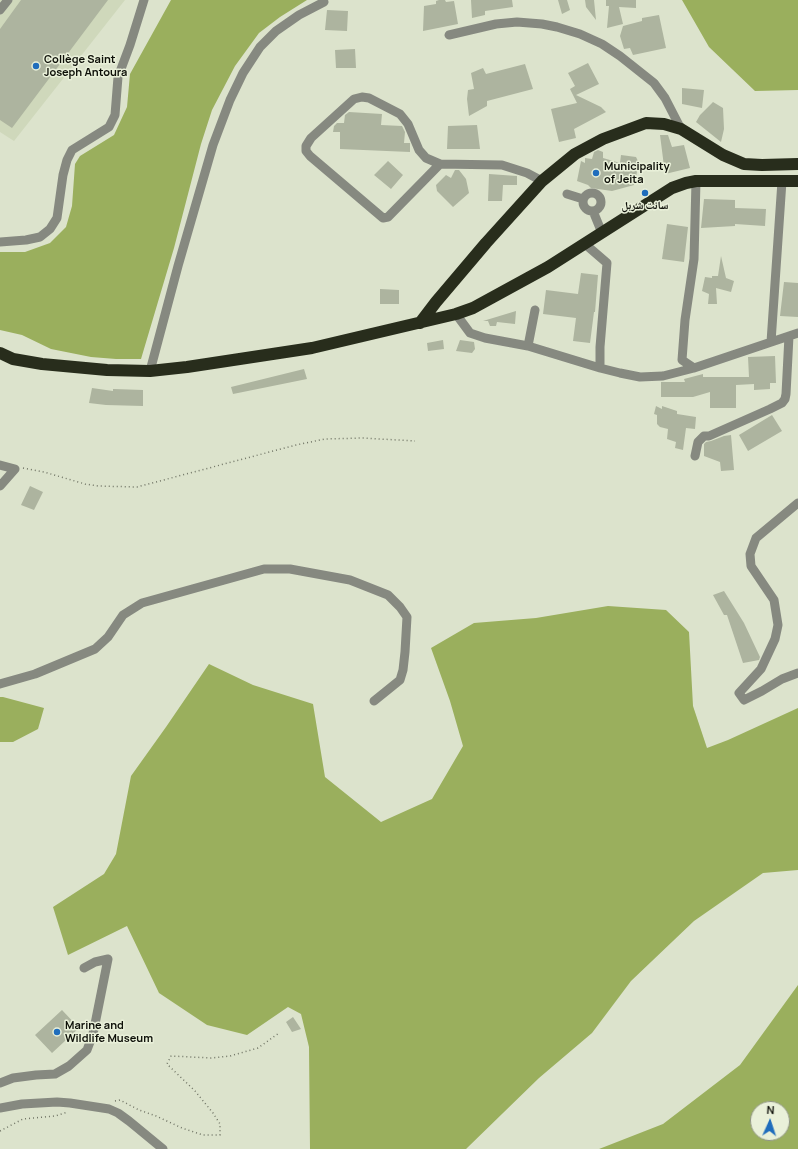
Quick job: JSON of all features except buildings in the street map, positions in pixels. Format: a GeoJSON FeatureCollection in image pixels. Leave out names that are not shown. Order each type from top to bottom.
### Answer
{"type":"FeatureCollection","features":[{"type":"Feature","properties":{"kind":"highway"},"geometry":{"type":"LineString","coordinates":[[420,323],[486,243],[542,181],[575,154],[602,139],[646,123],[664,124],[681,129],[723,155],[744,164],[798,164]]}},
{"type":"Feature","properties":{"kind":"highway"},"geometry":{"type":"LineString","coordinates":[[0,353],[13,359],[42,364],[107,370],[150,371],[187,367],[312,348],[420,323],[473,308],[535,274],[585,244],[672,188],[696,181],[798,181]]}},
{"type":"Feature","properties":{"kind":"highway"},"geometry":{"type":"LineString","coordinates":[[445,291],[446,304],[448,308],[456,314]]}},
{"type":"Feature","properties":{"kind":"street"},"geometry":{"type":"LineString","coordinates":[[0,10],[8,0]]}},
{"type":"Feature","properties":{"kind":"street"},"geometry":{"type":"LineString","coordinates":[[0,242],[26,240],[40,237],[50,229],[57,218],[63,175],[67,160],[72,150],[109,127],[115,115],[118,77],[144,0]]}},
{"type":"Feature","properties":{"kind":"street"},"geometry":{"type":"LineString","coordinates":[[150,371],[178,266],[213,145],[230,100],[243,73],[260,47],[276,30],[299,15],[324,2]]}},
{"type":"Feature","properties":{"kind":"street"},"geometry":{"type":"LineString","coordinates":[[449,35],[496,24],[518,22],[550,25],[580,34],[602,44],[620,56],[654,83],[665,98],[681,129]]}},
{"type":"Feature","properties":{"kind":"street"},"geometry":{"type":"LineString","coordinates":[[440,164],[388,216],[383,218],[310,156],[306,151],[306,146],[311,138],[354,99],[362,97],[370,98],[400,114],[408,124],[419,150],[426,158],[440,164],[502,165],[527,173],[542,181]]}},
{"type":"Feature","properties":{"kind":"street"},"geometry":{"type":"LineString","coordinates":[[694,368],[682,360],[685,320],[694,259],[696,181]]}},
{"type":"Feature","properties":{"kind":"street"},"geometry":{"type":"LineString","coordinates":[[771,342],[782,181]]}},
{"type":"Feature","properties":{"kind":"street"},"geometry":{"type":"LineString","coordinates":[[595,193],[600,198],[601,202],[599,208],[593,211],[586,209],[583,199],[588,194],[595,193]]}},
{"type":"Feature","properties":{"kind":"street"},"geometry":{"type":"LineString","coordinates":[[567,194],[583,199]]}},
{"type":"Feature","properties":{"kind":"street"},"geometry":{"type":"LineString","coordinates":[[593,211],[602,233]]}},
{"type":"Feature","properties":{"kind":"street"},"geometry":{"type":"LineString","coordinates":[[585,244],[607,263],[600,347],[600,368]]}},
{"type":"Feature","properties":{"kind":"street"},"geometry":{"type":"LineString","coordinates":[[528,346],[535,310]]}},
{"type":"Feature","properties":{"kind":"street"},"geometry":{"type":"LineString","coordinates":[[456,314],[470,333],[485,338],[528,346],[600,368],[640,377],[663,376],[694,368],[794,334],[786,394],[782,403],[709,436],[704,436],[698,442],[695,456]]}},
{"type":"Feature","properties":{"kind":"street"},"geometry":{"type":"LineString","coordinates":[[0,465],[16,469],[0,486]]}},
{"type":"Feature","properties":{"kind":"street"},"geometry":{"type":"LineString","coordinates":[[798,503],[756,538],[750,554],[751,566],[774,600],[778,625],[775,639],[761,669],[739,693],[744,700],[782,679],[798,673]]}},
{"type":"Feature","properties":{"kind":"street"},"geometry":{"type":"LineString","coordinates":[[0,684],[35,674],[95,649],[108,637],[123,615],[142,603],[264,569],[290,569],[350,580],[388,595],[400,607],[407,617],[403,670],[400,680],[374,701]]}},
{"type":"Feature","properties":{"kind":"street"},"geometry":{"type":"LineString","coordinates":[[0,1083],[13,1078],[55,1074],[69,1066],[87,1050],[93,1034],[108,959],[95,962],[84,968]]}},
{"type":"Feature","properties":{"kind":"street"},"geometry":{"type":"LineString","coordinates":[[0,1108],[47,1102],[70,1102],[99,1107],[118,1113],[163,1149]]}},
{"type":"Feature","properties":{"kind":"path"},"geometry":{"type":"LineString","coordinates":[[16,469],[31,469],[85,484],[98,486],[137,487],[296,445],[325,439],[363,438],[415,441]]}},
{"type":"Feature","properties":{"kind":"path"},"geometry":{"type":"LineString","coordinates":[[99,1107],[113,1101],[120,1100],[139,1110],[182,1128],[203,1135],[220,1135],[220,1124],[212,1113],[195,1091],[167,1064],[171,1056],[210,1058],[230,1056],[258,1048],[279,1033]]}},
{"type":"Feature","properties":{"kind":"path"},"geometry":{"type":"LineString","coordinates":[[0,1131],[23,1119],[55,1116],[72,1111],[84,1104]]}},
{"type":"Feature","properties":{"kind":"shaded area","name":"Collège Saint Joseph Antoura"},"geometry":{"type":"Polygon","coordinates":[[[0,0],[125,0],[14,141],[0,132],[0,0]]]}},
{"type":"Feature","properties":{"kind":"green space"},"geometry":{"type":"Polygon","coordinates":[[[171,0],[307,0],[280,17],[259,33],[235,66],[212,110],[201,144],[174,248],[141,359],[91,357],[51,349],[22,335],[0,330],[0,252],[25,252],[50,243],[66,227],[72,206],[75,164],[80,156],[114,135],[127,107],[130,74],[171,0]]]}},
{"type":"Feature","properties":{"kind":"green space"},"geometry":{"type":"Polygon","coordinates":[[[682,0],[798,0],[798,90],[755,91],[709,47],[682,0]]]}},
{"type":"Feature","properties":{"kind":"green space"},"geometry":{"type":"Polygon","coordinates":[[[608,606],[666,610],[689,632],[693,706],[707,748],[798,708],[798,870],[763,873],[694,921],[631,981],[592,1033],[539,1078],[466,1149],[310,1149],[309,1047],[301,1014],[288,1007],[247,1035],[207,1025],[159,993],[127,926],[68,955],[53,907],[104,874],[116,854],[131,776],[209,664],[253,685],[313,704],[325,777],[381,822],[432,799],[463,746],[450,701],[431,648],[474,623],[536,618],[608,606]]]}},
{"type":"Feature","properties":{"kind":"green space"},"geometry":{"type":"Polygon","coordinates":[[[0,697],[44,708],[38,729],[13,742],[0,742],[0,697]]]}},
{"type":"Feature","properties":{"kind":"green space"},"geometry":{"type":"Polygon","coordinates":[[[798,985],[798,1149],[599,1149],[663,1124],[740,1065],[798,985]]]}},
{"type":"Feature","properties":{"kind":"place","name":"Collège Saint Joseph Antoura"},"geometry":{"type":"Point","coordinates":[36,66]}},
{"type":"Feature","properties":{"kind":"place","name":"Municipality of Jeita"},"geometry":{"type":"Point","coordinates":[596,173]}},
{"type":"Feature","properties":{"kind":"place","name":"سانت شربل"},"geometry":{"type":"Point","coordinates":[645,193]}},
{"type":"Feature","properties":{"kind":"place","name":"Marine and Wildlife Museum"},"geometry":{"type":"Point","coordinates":[57,1032]}}]}
